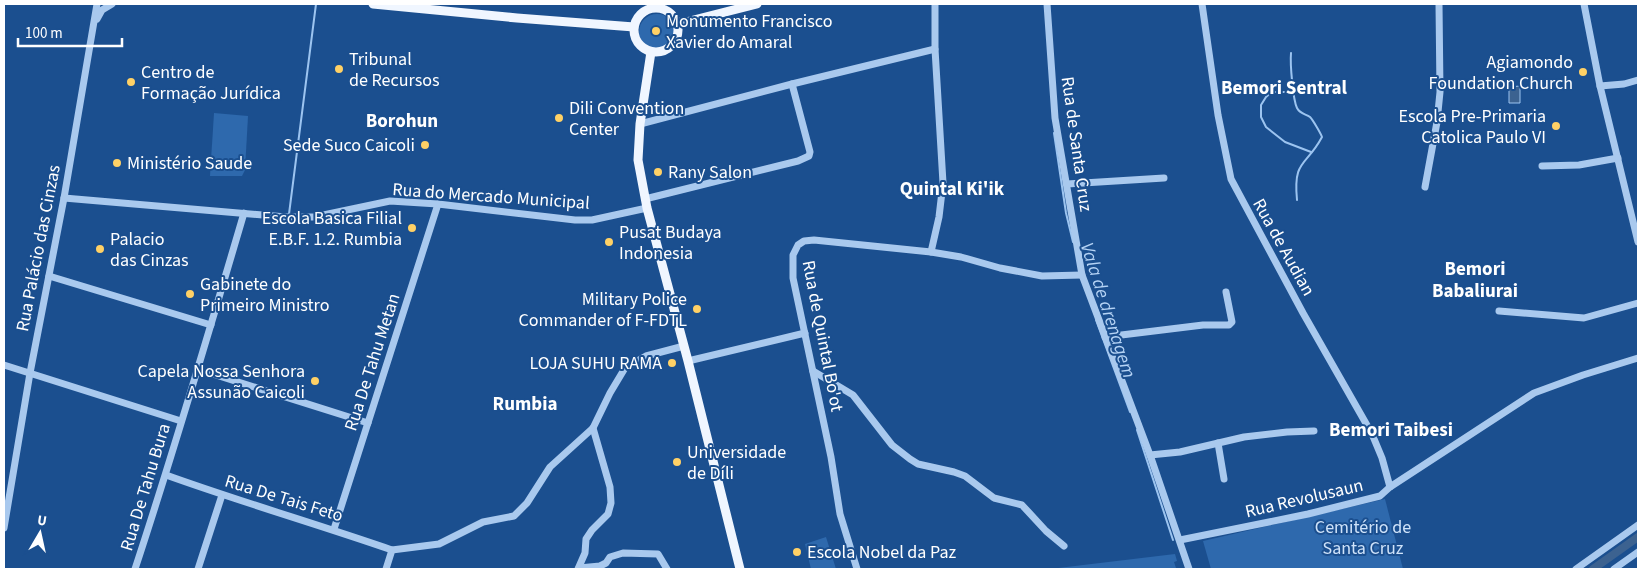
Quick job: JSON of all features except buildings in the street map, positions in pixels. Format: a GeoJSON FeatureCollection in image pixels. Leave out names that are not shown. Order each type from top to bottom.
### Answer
{"type":"FeatureCollection","features":[{"type":"Feature","properties":{"kind":"main road"},"geometry":{"type":"LineString","coordinates":[[373,4],[634,27]]}},
{"type":"Feature","properties":{"kind":"main road"},"geometry":{"type":"LineString","coordinates":[[678,24],[757,4]]}},
{"type":"Feature","properties":{"kind":"main road"},"geometry":{"type":"LineString","coordinates":[[658,6],[670,13],[678,24],[678,37],[670,48],[664,52],[651,52],[640,46],[634,34],[634,27],[640,15],[658,6]]}},
{"type":"Feature","properties":{"kind":"main road"},"geometry":{"type":"LineString","coordinates":[[651,52],[640,124],[638,160],[646,203],[740,569]]}},
{"type":"Feature","properties":{"kind":"street","name":"Rua Palácio das Cinzas"},"geometry":{"type":"LineString","coordinates":[[4,528],[97,4]]}},
{"type":"Feature","properties":{"kind":"street"},"geometry":{"type":"LineString","coordinates":[[94,23],[102,10],[112,4]]}},
{"type":"Feature","properties":{"kind":"street"},"geometry":{"type":"LineString","coordinates":[[931,252],[939,217],[943,183],[934,4]]}},
{"type":"Feature","properties":{"kind":"street","name":"Rua de Santa Cruz"},"geometry":{"type":"LineString","coordinates":[[1047,4],[1055,118],[1079,275],[1150,455],[1189,569]]}},
{"type":"Feature","properties":{"kind":"street","name":"Rua de Audian"},"geometry":{"type":"LineString","coordinates":[[1202,4],[1218,115],[1230,179],[1372,434],[1382,458],[1390,487]]}},
{"type":"Feature","properties":{"kind":"street"},"geometry":{"type":"LineString","coordinates":[[1425,187],[1438,122],[1440,92],[1439,4]]}},
{"type":"Feature","properties":{"kind":"street"},"geometry":{"type":"LineString","coordinates":[[1584,4],[1600,86],[1618,158],[1635,213],[1638,237]]}},
{"type":"Feature","properties":{"kind":"street"},"geometry":{"type":"LineString","coordinates":[[640,124],[935,49]]}},
{"type":"Feature","properties":{"kind":"street"},"geometry":{"type":"LineString","coordinates":[[1600,86],[1624,84],[1638,80]]}},
{"type":"Feature","properties":{"kind":"street","name":"Rua do Mercado Municipal"},"geometry":{"type":"LineString","coordinates":[[64,198],[286,217],[314,217],[390,201],[438,204],[575,220],[592,220],[809,156],[810,152],[792,84]]}},
{"type":"Feature","properties":{"kind":"street"},"geometry":{"type":"LineString","coordinates":[[1542,166],[1579,165],[1618,158]]}},
{"type":"Feature","properties":{"kind":"street"},"geometry":{"type":"LineString","coordinates":[[1066,184],[1164,178]]}},
{"type":"Feature","properties":{"kind":"street","name":"Rua De Tahu Metan"},"geometry":{"type":"LineString","coordinates":[[334,530],[438,204]]}},
{"type":"Feature","properties":{"kind":"street","name":"Rua De Tahu Bura"},"geometry":{"type":"LineString","coordinates":[[135,569],[166,475],[244,213]]}},
{"type":"Feature","properties":{"kind":"street","name":"Rua de Quintal Bo'ot"},"geometry":{"type":"LineString","coordinates":[[857,569],[840,514],[814,371],[793,278],[793,255],[798,245],[804,241],[814,240],[931,252],[1042,276],[1079,275]]}},
{"type":"Feature","properties":{"kind":"street"},"geometry":{"type":"LineString","coordinates":[[49,276],[211,325]]}},
{"type":"Feature","properties":{"kind":"street"},"geometry":{"type":"LineString","coordinates":[[1105,337],[1203,325],[1229,325],[1232,322],[1226,292]]}},
{"type":"Feature","properties":{"kind":"street"},"geometry":{"type":"LineString","coordinates":[[1499,311],[1584,318],[1638,303]]}},
{"type":"Feature","properties":{"kind":"street"},"geometry":{"type":"LineString","coordinates":[[688,361],[804,333]]}},
{"type":"Feature","properties":{"kind":"street"},"geometry":{"type":"LineString","coordinates":[[386,569],[392,550],[439,544],[483,522],[514,516],[527,503],[550,467],[593,428],[625,368],[646,356],[684,346]]}},
{"type":"Feature","properties":{"kind":"street","name":"Rua Revolusaun"},"geometry":{"type":"LineString","coordinates":[[1180,540],[1308,514],[1380,496],[1390,487],[1534,393],[1638,358]]}},
{"type":"Feature","properties":{"kind":"street"},"geometry":{"type":"LineString","coordinates":[[4,365],[181,421]]}},
{"type":"Feature","properties":{"kind":"street"},"geometry":{"type":"LineString","coordinates":[[197,369],[368,422]]}},
{"type":"Feature","properties":{"kind":"street"},"geometry":{"type":"LineString","coordinates":[[814,371],[853,395],[892,445],[910,459],[918,464],[966,476],[994,498],[1022,505],[1046,531],[1064,546]]}},
{"type":"Feature","properties":{"kind":"street"},"geometry":{"type":"LineString","coordinates":[[593,428],[610,488],[611,503],[608,514],[586,539],[579,568],[600,566],[606,563],[610,557],[623,553],[658,554],[667,569]]}},
{"type":"Feature","properties":{"kind":"street"},"geometry":{"type":"LineString","coordinates":[[1150,455],[1180,452],[1244,437],[1314,432]]}},
{"type":"Feature","properties":{"kind":"street"},"geometry":{"type":"LineString","coordinates":[[1218,443],[1224,479]]}},
{"type":"Feature","properties":{"kind":"street","name":"Rua De Tais Feto"},"geometry":{"type":"LineString","coordinates":[[166,475],[392,550]]}},
{"type":"Feature","properties":{"kind":"street"},"geometry":{"type":"LineString","coordinates":[[198,569],[222,495]]}},
{"type":"Feature","properties":{"kind":"street"},"geometry":{"type":"LineString","coordinates":[[1576,569],[1638,525]]}},
{"type":"Feature","properties":{"kind":"street"},"geometry":{"type":"LineString","coordinates":[[1614,569],[1638,552]]}},
{"type":"Feature","properties":{"kind":"green space"},"geometry":{"type":"Polygon","coordinates":[[[657,14],[670,19],[675,32],[670,45],[657,50],[644,45],[639,32],[644,19],[657,14]]]}},
{"type":"Feature","properties":{"kind":"green space"},"geometry":{"type":"Polygon","coordinates":[[[214,113],[248,116],[245,170],[242,176],[210,176],[214,113]]]}},
{"type":"Feature","properties":{"kind":"green space","name":"Cemitério de Santa Cruz"},"geometry":{"type":"Polygon","coordinates":[[[1385,499],[1403,569],[1211,569],[1203,541],[1385,499]]]}},
{"type":"Feature","properties":{"kind":"green space"},"geometry":{"type":"Polygon","coordinates":[[[826,537],[836,569],[811,569],[805,544],[826,537]]]}},
{"type":"Feature","properties":{"kind":"green space"},"geometry":{"type":"Polygon","coordinates":[[[1175,554],[1177,561],[1174,562],[1178,569],[1050,569],[1175,554]]]}},
{"type":"Feature","properties":{"kind":"shaded area"},"geometry":{"type":"Polygon","coordinates":[[[1520,86],[1520,103],[1509,103],[1509,87],[1520,86]]]}},
{"type":"Feature","properties":{"kind":"waterway"},"geometry":{"type":"LineString","coordinates":[[289,214],[316,4]]}},
{"type":"Feature","properties":{"kind":"waterway"},"geometry":{"type":"LineString","coordinates":[[1291,53],[1292,82],[1297,108],[1301,113],[1310,117],[1322,137],[1299,170],[1296,187],[1297,200]]}},
{"type":"Feature","properties":{"kind":"waterway"},"geometry":{"type":"LineString","coordinates":[[1294,92],[1272,92],[1261,105],[1261,117],[1266,127],[1285,142],[1311,152]]}},
{"type":"Feature","properties":{"kind":"waterway","name":"Vala de drenagem"},"geometry":{"type":"LineString","coordinates":[[1054,133],[1066,213],[1073,242]]}},
{"type":"Feature","properties":{"kind":"waterway","name":"Vala de drenagem"},"geometry":{"type":"LineString","coordinates":[[1096,320],[1130,412]]}},
{"type":"Feature","properties":{"kind":"waterway","name":"Vala de drenagem"},"geometry":{"type":"LineString","coordinates":[[1137,430],[1173,540]]}},
{"type":"Feature","properties":{"kind":"waterway"},"geometry":{"type":"LineString","coordinates":[[1593,569],[1638,537]]}},
{"type":"Feature","properties":{"kind":"place","name":"Monumento Francisco Xavier do Amaral"},"geometry":{"type":"Point","coordinates":[656,31]}},
{"type":"Feature","properties":{"kind":"place","name":"Tribunal de Recursos"},"geometry":{"type":"Point","coordinates":[339,69]}},
{"type":"Feature","properties":{"kind":"place","name":"Agiamondo Foundation Church"},"geometry":{"type":"Point","coordinates":[1583,72]}},
{"type":"Feature","properties":{"kind":"place","name":"Centro de Formação Jurídica"},"geometry":{"type":"Point","coordinates":[131,82]}},
{"type":"Feature","properties":{"kind":"place","name":"Dili Convention Center"},"geometry":{"type":"Point","coordinates":[559,118]}},
{"type":"Feature","properties":{"kind":"place","name":"Escola Pre-Primaria Catolica Paulo VI"},"geometry":{"type":"Point","coordinates":[1556,126]}},
{"type":"Feature","properties":{"kind":"place","name":"Sede Suco Caicoli"},"geometry":{"type":"Point","coordinates":[425,145]}},
{"type":"Feature","properties":{"kind":"place","name":"Ministério Saude"},"geometry":{"type":"Point","coordinates":[117,163]}},
{"type":"Feature","properties":{"kind":"place","name":"Rany Salon"},"geometry":{"type":"Point","coordinates":[658,172]}},
{"type":"Feature","properties":{"kind":"place","name":"Escola Basica Filial E.B.F. 1.2. Rumbia"},"geometry":{"type":"Point","coordinates":[412,228]}},
{"type":"Feature","properties":{"kind":"place","name":"Pusat Budaya Indonesia"},"geometry":{"type":"Point","coordinates":[609,242]}},
{"type":"Feature","properties":{"kind":"place","name":"Palacio das Cinzas"},"geometry":{"type":"Point","coordinates":[100,249]}},
{"type":"Feature","properties":{"kind":"place","name":"Gabinete do Primeiro Ministro"},"geometry":{"type":"Point","coordinates":[190,294]}},
{"type":"Feature","properties":{"kind":"place","name":"Military Police Commander of F-FDTL"},"geometry":{"type":"Point","coordinates":[697,309]}},
{"type":"Feature","properties":{"kind":"place","name":"LOJA SUHU RAMA"},"geometry":{"type":"Point","coordinates":[672,363]}},
{"type":"Feature","properties":{"kind":"place","name":"Capela Nossa Senhora Assunão Caicoli"},"geometry":{"type":"Point","coordinates":[315,381]}},
{"type":"Feature","properties":{"kind":"place","name":"Universidade de Díli"},"geometry":{"type":"Point","coordinates":[677,462]}},
{"type":"Feature","properties":{"kind":"place","name":"Escola Nobel da Paz"},"geometry":{"type":"Point","coordinates":[797,552]}},
{"type":"Feature","properties":{"kind":"district","name":"Bemori Sentral"},"geometry":{"type":"Point","coordinates":[1284,87]}},
{"type":"Feature","properties":{"kind":"district","name":"Borohun"},"geometry":{"type":"Point","coordinates":[402,120]}},
{"type":"Feature","properties":{"kind":"district","name":"Quintal Ki'ik"},"geometry":{"type":"Point","coordinates":[952,188]}},
{"type":"Feature","properties":{"kind":"district","name":"Bemori Babaliurai"},"geometry":{"type":"Point","coordinates":[1475,279]}},
{"type":"Feature","properties":{"kind":"district","name":"Rumbia"},"geometry":{"type":"Point","coordinates":[525,403]}},
{"type":"Feature","properties":{"kind":"district","name":"Bemori Taibesi"},"geometry":{"type":"Point","coordinates":[1391,429]}}]}
